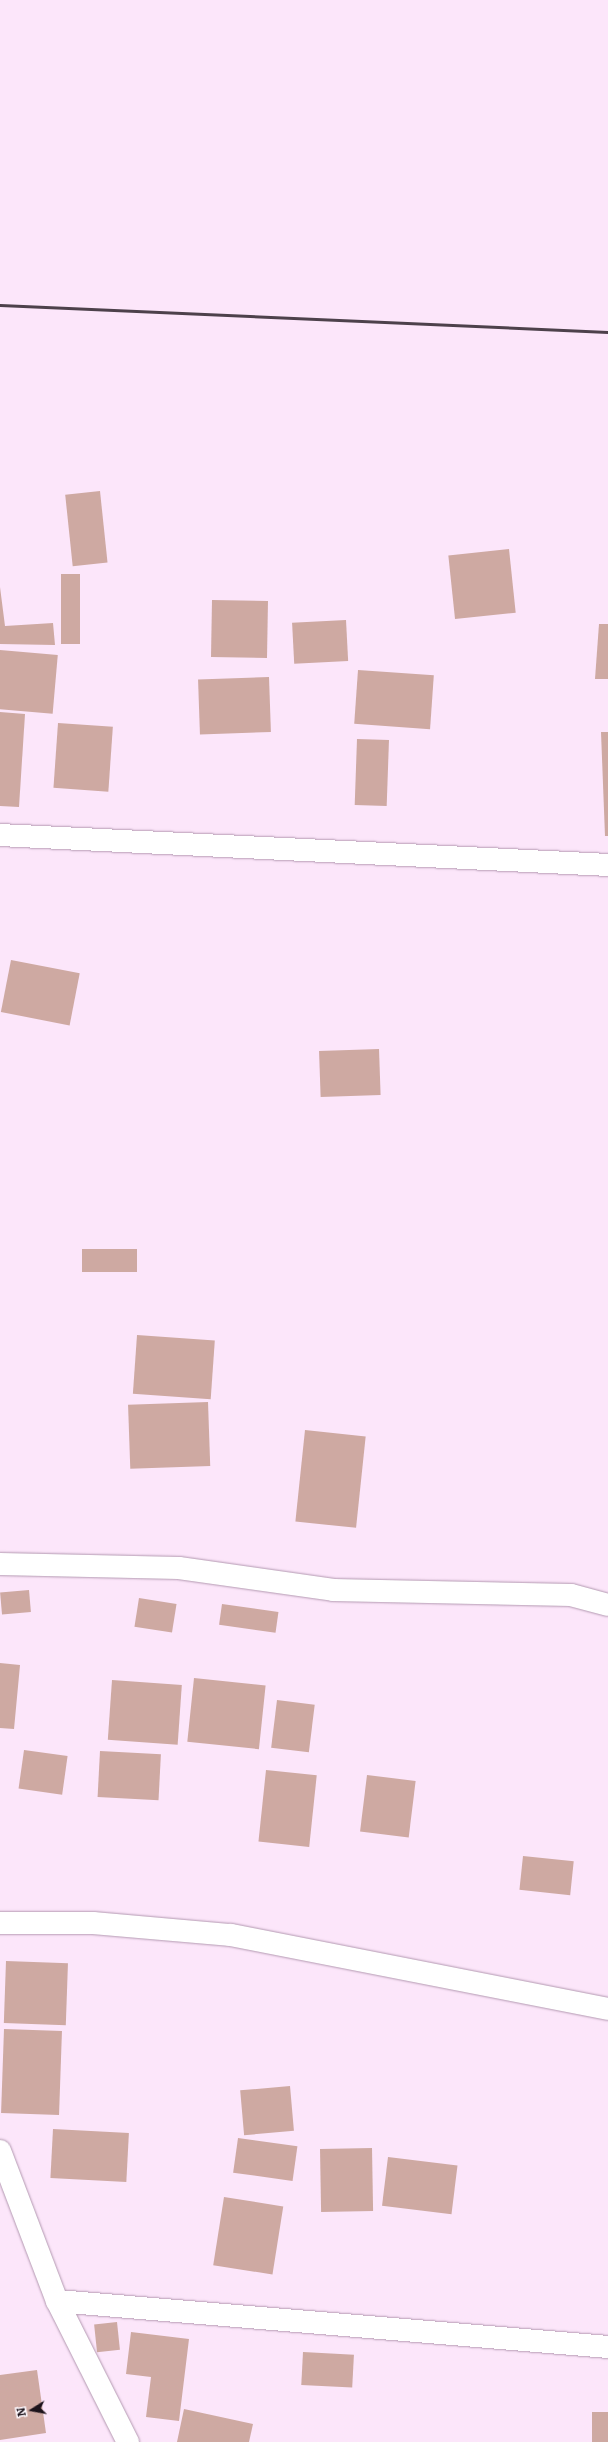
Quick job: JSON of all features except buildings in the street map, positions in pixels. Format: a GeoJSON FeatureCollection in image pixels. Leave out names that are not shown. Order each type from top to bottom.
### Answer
{"type":"FeatureCollection","features":[{"type":"Feature","properties":{"kind":"street"},"geometry":{"type":"LineString","coordinates":[[0,834],[608,865]]}},
{"type":"Feature","properties":{"kind":"street"},"geometry":{"type":"LineString","coordinates":[[0,1564],[179,1568],[333,1590],[571,1595],[608,1605]]}},
{"type":"Feature","properties":{"kind":"street"},"geometry":{"type":"LineString","coordinates":[[0,1923],[93,1923],[231,1935],[608,2009]]}},
{"type":"Feature","properties":{"kind":"street"},"geometry":{"type":"LineString","coordinates":[[0,2151],[57,2301],[128,2442]]}},
{"type":"Feature","properties":{"kind":"street"},"geometry":{"type":"LineString","coordinates":[[57,2301],[608,2347]]}},
{"type":"Feature","properties":{"kind":"railway"},"geometry":{"type":"LineString","coordinates":[[0,305],[608,332]]}}]}
